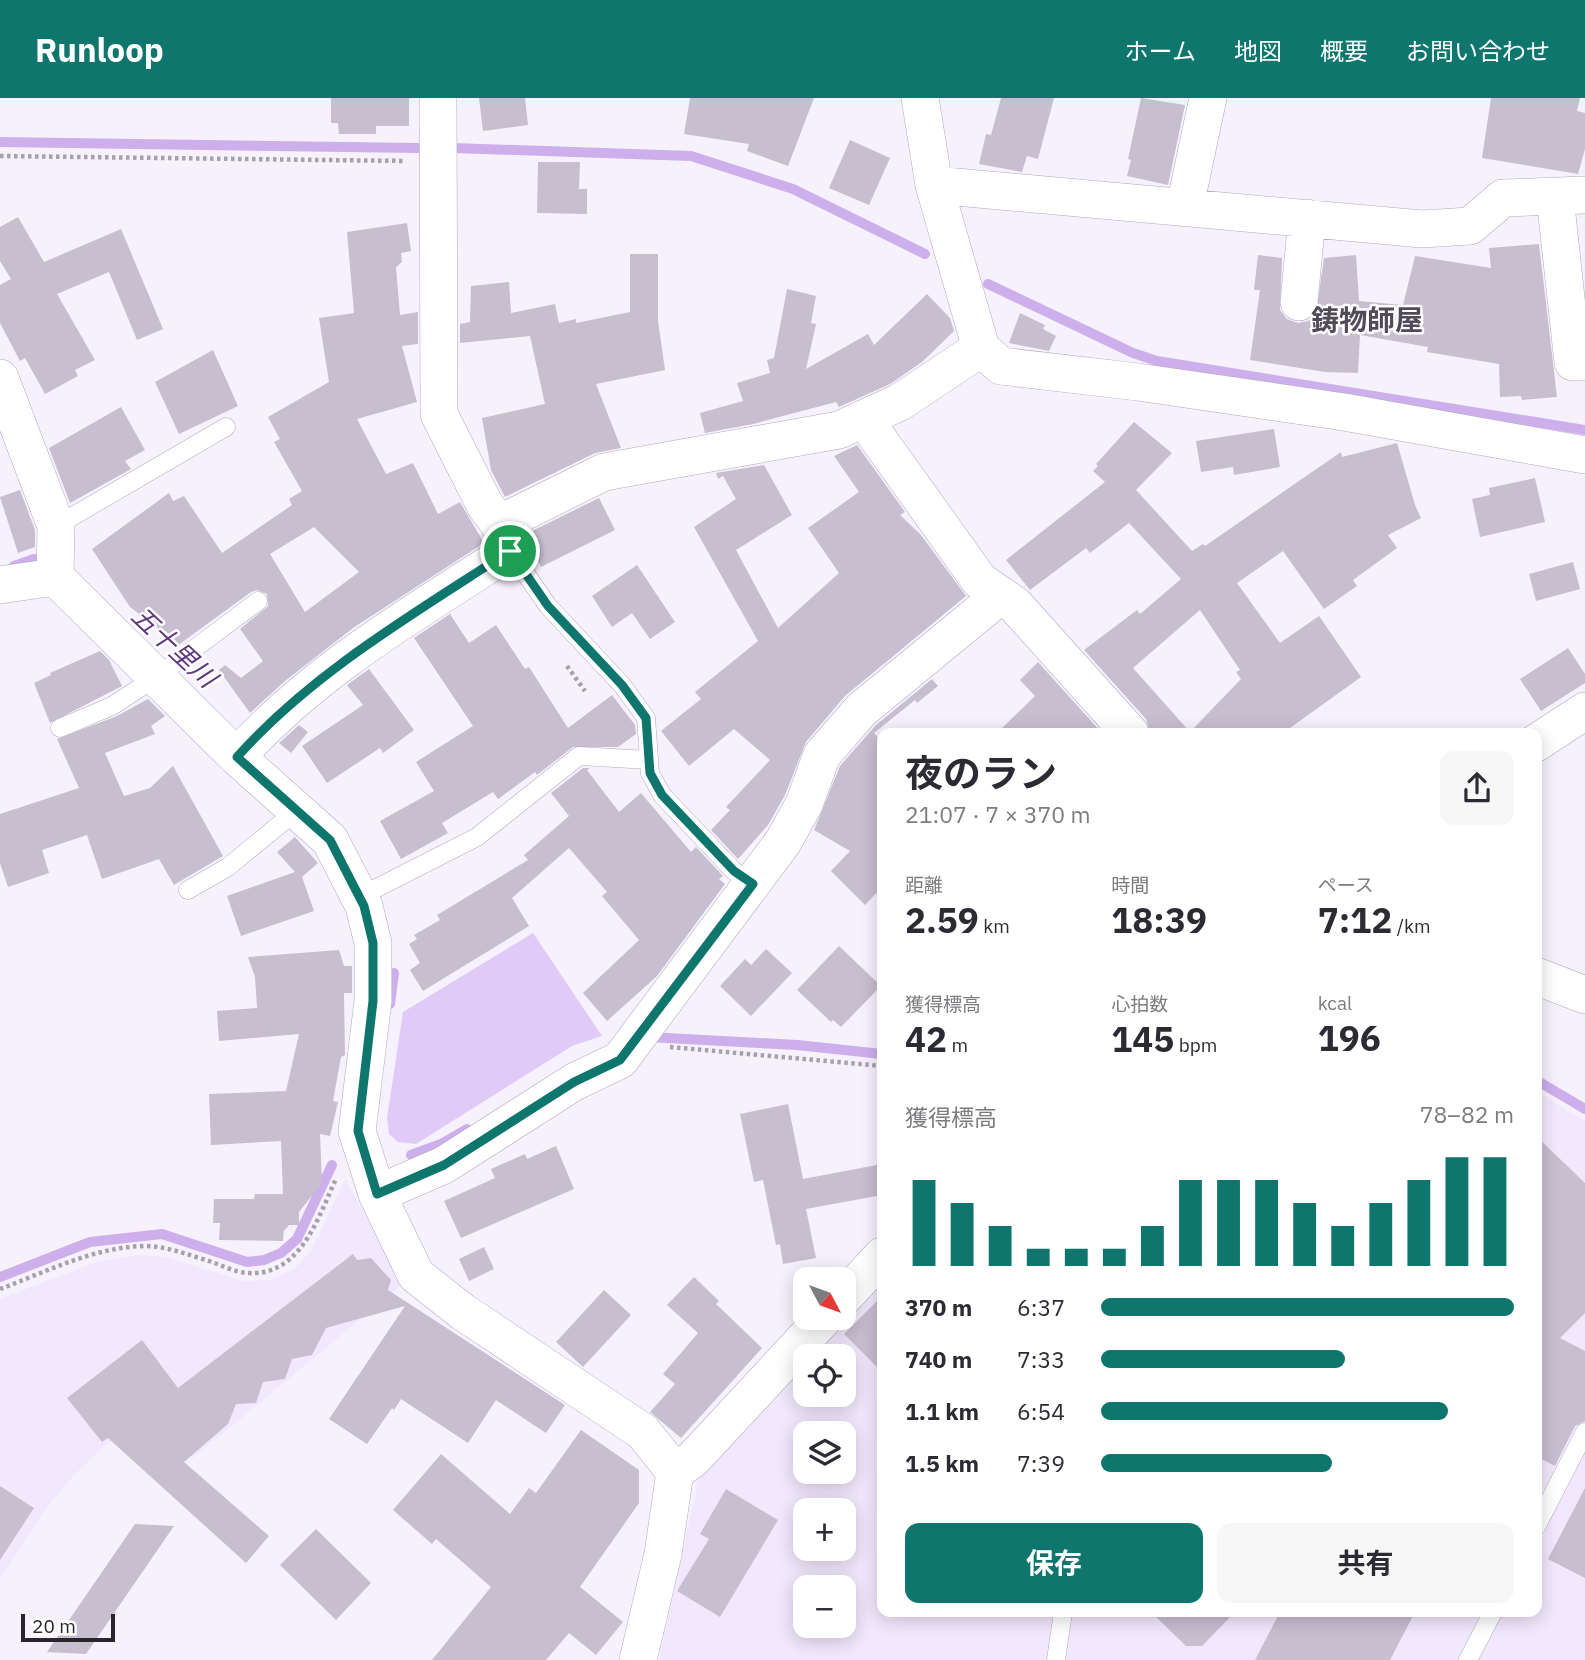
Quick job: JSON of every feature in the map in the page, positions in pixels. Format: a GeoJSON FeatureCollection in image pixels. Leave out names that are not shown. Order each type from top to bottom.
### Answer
{"type":"FeatureCollection","features":[{"type":"Feature","properties":{"kind":"street"},"geometry":{"type":"LineString","coordinates":[[438,98],[439,414],[504,538]]}},
{"type":"Feature","properties":{"kind":"street"},"geometry":{"type":"LineString","coordinates":[[920,98],[934,185],[981,348],[1001,366],[1138,382],[1344,412],[1585,455]]}},
{"type":"Feature","properties":{"kind":"street"},"geometry":{"type":"LineString","coordinates":[[1185,206],[1208,98]]}},
{"type":"Feature","properties":{"kind":"street"},"geometry":{"type":"LineString","coordinates":[[934,185],[1422,229],[1470,226],[1503,198],[1570,196],[1573,362],[1585,362]]}},
{"type":"Feature","properties":{"kind":"street"},"geometry":{"type":"LineString","coordinates":[[1299,302],[1307,218]]}},
{"type":"Feature","properties":{"kind":"street"},"geometry":{"type":"LineString","coordinates":[[237,757],[271,719],[504,538],[604,472],[839,430],[900,402],[981,348]]}},
{"type":"Feature","properties":{"kind":"street"},"geometry":{"type":"LineString","coordinates":[[0,378],[56,526],[55,577],[237,757],[330,840],[359,897],[373,943],[373,1001],[358,1131],[377,1194],[416,1275],[463,1312],[643,1432],[675,1472]]}},
{"type":"Feature","properties":{"kind":"street"},"geometry":{"type":"LineString","coordinates":[[864,419],[980,580],[1015,605],[1126,728]]}},
{"type":"Feature","properties":{"kind":"street"},"geometry":{"type":"LineString","coordinates":[[0,585],[55,577]]}},
{"type":"Feature","properties":{"kind":"street"},"geometry":{"type":"LineString","coordinates":[[377,1194],[444,1165],[631,1045],[783,842],[804,804],[822,755],[861,710],[1001,595]]}},
{"type":"Feature","properties":{"kind":"street"},"geometry":{"type":"LineString","coordinates":[[1542,739],[1585,710]]}},
{"type":"Feature","properties":{"kind":"street"},"geometry":{"type":"LineString","coordinates":[[1542,978],[1585,995]]}},
{"type":"Feature","properties":{"kind":"street"},"geometry":{"type":"LineString","coordinates":[[856,1284],[877,1261]]}},
{"type":"Feature","properties":{"kind":"street"},"geometry":{"type":"LineString","coordinates":[[638,1660],[663,1553],[675,1472],[693,1459],[813,1330]]}},
{"type":"Feature","properties":{"kind":"lane"},"geometry":{"type":"LineString","coordinates":[[56,526],[226,427]]}},
{"type":"Feature","properties":{"kind":"lane"},"geometry":{"type":"LineString","coordinates":[[504,538],[548,606],[622,685],[646,718],[650,773],[662,795],[734,871],[753,884]]}},
{"type":"Feature","properties":{"kind":"lane"},"geometry":{"type":"LineString","coordinates":[[60,728],[112,706],[158,676],[258,601]]}},
{"type":"Feature","properties":{"kind":"lane"},"geometry":{"type":"LineString","coordinates":[[359,897],[477,837],[579,756],[649,760]]}},
{"type":"Feature","properties":{"kind":"lane"},"geometry":{"type":"LineString","coordinates":[[188,890],[228,867],[296,811]]}},
{"type":"Feature","properties":{"kind":"lane"},"geometry":{"type":"LineString","coordinates":[[1542,1515],[1585,1432]]}},
{"type":"Feature","properties":{"kind":"lane"},"geometry":{"type":"LineString","coordinates":[[1056,1660],[1062,1617]]}},
{"type":"Feature","properties":{"kind":"lane"},"geometry":{"type":"LineString","coordinates":[[1468,1660],[1490,1617]]}},
{"type":"Feature","properties":{"kind":"path"},"geometry":{"type":"LineString","coordinates":[[0,156],[438,162]]}},
{"type":"Feature","properties":{"kind":"path"},"geometry":{"type":"LineString","coordinates":[[631,1045],[877,1066]]}},
{"type":"Feature","properties":{"kind":"path"},"geometry":{"type":"LineString","coordinates":[[0,1289],[94,1254],[142,1246],[166,1248],[247,1273],[269,1270],[288,1262],[305,1245],[342,1167],[364,1154]]}},
{"type":"Feature","properties":{"kind":"shaded area"},"geometry":{"type":"Polygon","coordinates":[[[533,933],[602,1036],[572,1046],[416,1144],[398,1142],[389,1134],[387,1118],[403,1012],[533,933]]]}},
{"type":"Feature","properties":{"kind":"shaded area"},"geometry":{"type":"Polygon","coordinates":[[[1542,1095],[1585,1121],[1585,1660],[659,1660],[699,1476],[793,1374],[793,1407],[856,1407],[856,1344],[820,1344],[833,1330],[856,1330],[856,1304],[877,1281],[877,1617],[1542,1617],[1542,1095]]]}},
{"type":"Feature","properties":{"kind":"shaded area"},"geometry":{"type":"Polygon","coordinates":[[[345,1179],[404,1283],[193,1458],[144,1415],[101,1449],[73,1476],[47,1507],[0,1579],[0,1299],[96,1262],[139,1255],[165,1257],[244,1281],[270,1280],[294,1269],[312,1249],[345,1179]]]}},
{"type":"Feature","properties":{"kind":"building"},"geometry":{"type":"Polygon","coordinates":[[[331,98],[409,98],[409,126],[376,126],[376,134],[339,134],[338,123],[331,123],[331,98]]]}},
{"type":"Feature","properties":{"kind":"building"},"geometry":{"type":"Polygon","coordinates":[[[479,98],[525,98],[528,125],[483,131],[479,98]]]}},
{"type":"Feature","properties":{"kind":"building"},"geometry":{"type":"Polygon","coordinates":[[[690,98],[814,98],[788,166],[747,151],[749,144],[684,134],[690,98]]]}},
{"type":"Feature","properties":{"kind":"building"},"geometry":{"type":"Polygon","coordinates":[[[1001,98],[1054,98],[1038,159],[1027,156],[1022,172],[979,164],[986,134],[991,135],[1001,98]]]}},
{"type":"Feature","properties":{"kind":"building"},"geometry":{"type":"Polygon","coordinates":[[[1141,98],[1185,105],[1168,185],[1127,176],[1141,98]]]}},
{"type":"Feature","properties":{"kind":"building"},"geometry":{"type":"Polygon","coordinates":[[[1491,98],[1580,98],[1577,111],[1585,113],[1585,149],[1578,174],[1482,158],[1491,98]]]}},
{"type":"Feature","properties":{"kind":"building"},"geometry":{"type":"Polygon","coordinates":[[[850,140],[890,158],[869,205],[829,188],[850,140]]]}},
{"type":"Feature","properties":{"kind":"building"},"geometry":{"type":"Polygon","coordinates":[[[538,162],[580,162],[579,189],[587,189],[587,214],[537,213],[538,162]]]}},
{"type":"Feature","properties":{"kind":"building"},"geometry":{"type":"Polygon","coordinates":[[[18,217],[44,262],[121,229],[163,329],[137,340],[109,272],[57,294],[95,360],[75,370],[78,376],[45,394],[25,358],[20,361],[0,323],[0,285],[11,279],[0,261],[0,227],[18,217]]]}},
{"type":"Feature","properties":{"kind":"building"},"geometry":{"type":"Polygon","coordinates":[[[407,223],[411,251],[401,253],[402,262],[396,267],[400,315],[418,312],[418,344],[402,346],[417,402],[357,419],[386,474],[413,463],[438,514],[460,502],[484,543],[353,628],[285,681],[250,713],[219,670],[225,665],[241,678],[263,661],[240,629],[268,606],[267,594],[257,590],[251,592],[177,646],[170,637],[130,607],[92,549],[169,493],[173,501],[184,496],[222,553],[292,505],[289,499],[302,491],[274,442],[280,439],[268,417],[329,382],[319,318],[354,313],[347,232],[407,223]],[[314,527],[270,554],[305,612],[359,572],[314,527]]]}},
{"type":"Feature","properties":{"kind":"building"},"geometry":{"type":"Polygon","coordinates":[[[1539,244],[1557,397],[1522,400],[1521,396],[1500,397],[1499,364],[1427,352],[1428,347],[1360,335],[1358,373],[1325,372],[1250,360],[1260,290],[1254,290],[1258,255],[1282,258],[1280,310],[1287,319],[1298,323],[1308,321],[1316,314],[1324,258],[1356,255],[1359,301],[1403,305],[1415,256],[1491,268],[1489,248],[1539,244]]]}},
{"type":"Feature","properties":{"kind":"building"},"geometry":{"type":"Polygon","coordinates":[[[630,254],[658,254],[658,321],[665,370],[596,384],[621,448],[595,453],[505,497],[491,470],[482,418],[545,404],[530,336],[460,343],[460,324],[470,322],[471,286],[509,282],[511,313],[555,304],[559,323],[576,319],[576,323],[630,312],[630,254]]]}},
{"type":"Feature","properties":{"kind":"building"},"geometry":{"type":"Polygon","coordinates":[[[787,289],[816,296],[811,323],[816,324],[806,369],[868,334],[874,345],[927,294],[950,318],[954,331],[922,362],[890,384],[839,407],[836,402],[753,424],[705,433],[700,413],[743,401],[737,383],[770,373],[767,360],[774,358],[787,289]]]}},
{"type":"Feature","properties":{"kind":"building"},"geometry":{"type":"Polygon","coordinates":[[[1020,313],[1045,325],[1043,329],[1056,336],[1049,351],[1009,343],[1020,313]]]}},
{"type":"Feature","properties":{"kind":"building"},"geometry":{"type":"Polygon","coordinates":[[[213,350],[238,406],[179,434],[155,382],[213,350]]]}},
{"type":"Feature","properties":{"kind":"building"},"geometry":{"type":"Polygon","coordinates":[[[121,407],[145,450],[125,461],[131,469],[70,503],[49,448],[121,407]]]}},
{"type":"Feature","properties":{"kind":"building"},"geometry":{"type":"Polygon","coordinates":[[[1134,422],[1172,453],[1136,490],[1192,551],[1203,544],[1205,546],[1341,452],[1342,457],[1397,443],[1421,518],[1388,535],[1397,548],[1353,580],[1357,586],[1324,609],[1283,551],[1237,583],[1280,643],[1319,616],[1361,677],[1290,728],[1194,728],[1241,679],[1236,672],[1240,670],[1200,610],[1133,668],[1186,728],[1149,728],[1146,719],[1084,650],[1137,610],[1140,614],[1181,579],[1129,523],[1090,553],[1086,548],[1030,590],[1006,560],[1105,482],[1093,471],[1098,466],[1096,464],[1134,422]]]}},
{"type":"Feature","properties":{"kind":"building"},"geometry":{"type":"Polygon","coordinates":[[[1274,429],[1280,467],[1234,475],[1233,467],[1201,472],[1196,441],[1274,429]]]}},
{"type":"Feature","properties":{"kind":"building"},"geometry":{"type":"Polygon","coordinates":[[[857,445],[905,512],[900,515],[921,535],[966,596],[845,696],[806,742],[785,795],[768,825],[738,859],[711,830],[730,810],[726,807],[770,760],[734,729],[689,766],[661,731],[701,699],[695,692],[758,641],[694,527],[736,499],[723,476],[718,479],[716,473],[764,465],[792,515],[736,550],[778,628],[839,573],[808,528],[859,492],[834,456],[857,445]]]}},
{"type":"Feature","properties":{"kind":"building"},"geometry":{"type":"Polygon","coordinates":[[[1535,478],[1545,522],[1480,537],[1472,499],[1490,495],[1489,488],[1535,478]]]}},
{"type":"Feature","properties":{"kind":"building"},"geometry":{"type":"Polygon","coordinates":[[[20,490],[35,530],[35,547],[18,553],[0,497],[20,490]]]}},
{"type":"Feature","properties":{"kind":"building"},"geometry":{"type":"Polygon","coordinates":[[[599,498],[615,530],[541,567],[526,534],[599,498]]]}},
{"type":"Feature","properties":{"kind":"building"},"geometry":{"type":"Polygon","coordinates":[[[1573,562],[1580,589],[1536,601],[1529,574],[1573,562]]]}},
{"type":"Feature","properties":{"kind":"building"},"geometry":{"type":"Polygon","coordinates":[[[637,565],[675,622],[650,639],[632,613],[612,627],[592,596],[637,565]]]}},
{"type":"Feature","properties":{"kind":"building"},"geometry":{"type":"Polygon","coordinates":[[[450,614],[469,643],[496,625],[525,669],[529,667],[568,728],[612,695],[635,725],[636,734],[618,747],[573,747],[537,775],[535,772],[498,799],[493,792],[442,823],[448,833],[401,859],[380,821],[434,791],[416,762],[473,726],[414,638],[450,614]]]}},
{"type":"Feature","properties":{"kind":"building"},"geometry":{"type":"Polygon","coordinates":[[[1568,648],[1585,674],[1585,683],[1541,711],[1520,679],[1568,648]]]}},
{"type":"Feature","properties":{"kind":"building"},"geometry":{"type":"Polygon","coordinates":[[[100,651],[109,660],[122,686],[50,723],[34,683],[100,651]]]}},
{"type":"Feature","properties":{"kind":"building"},"geometry":{"type":"Polygon","coordinates":[[[1038,662],[1097,728],[1002,728],[1035,696],[1020,680],[1038,662]]]}},
{"type":"Feature","properties":{"kind":"building"},"geometry":{"type":"Polygon","coordinates":[[[369,669],[414,730],[383,753],[380,748],[327,783],[302,746],[363,705],[347,685],[369,669]]]}},
{"type":"Feature","properties":{"kind":"building"},"geometry":{"type":"Polygon","coordinates":[[[932,679],[938,686],[917,703],[915,700],[874,733],[877,736],[877,892],[865,905],[831,871],[850,851],[814,830],[840,766],[876,725],[932,679]]]}},
{"type":"Feature","properties":{"kind":"building"},"geometry":{"type":"Polygon","coordinates":[[[148,699],[165,716],[151,726],[155,734],[105,753],[124,796],[150,788],[173,766],[223,856],[174,885],[159,859],[102,879],[87,835],[42,850],[49,873],[8,887],[0,863],[0,814],[79,788],[57,739],[117,716],[148,699]]]}},
{"type":"Feature","properties":{"kind":"building"},"geometry":{"type":"Polygon","coordinates":[[[299,725],[308,732],[291,753],[279,743],[299,725]]]}},
{"type":"Feature","properties":{"kind":"building"},"geometry":{"type":"Polygon","coordinates":[[[583,768],[590,768],[587,770],[619,812],[641,793],[691,852],[696,847],[723,876],[719,879],[725,884],[657,976],[607,1021],[583,993],[639,940],[602,896],[607,892],[569,848],[512,898],[529,926],[423,991],[410,970],[420,963],[409,944],[417,939],[414,935],[440,920],[437,915],[528,860],[524,855],[569,816],[551,793],[583,768]]]}},
{"type":"Feature","properties":{"kind":"building"},"geometry":{"type":"Polygon","coordinates":[[[295,837],[318,863],[302,877],[314,911],[241,936],[227,896],[295,872],[277,852],[295,837]]]}},
{"type":"Feature","properties":{"kind":"building"},"geometry":{"type":"Polygon","coordinates":[[[839,946],[877,982],[877,990],[841,1027],[833,1020],[831,1022],[797,990],[839,946]]]}},
{"type":"Feature","properties":{"kind":"building"},"geometry":{"type":"Polygon","coordinates":[[[766,949],[792,973],[751,1016],[720,986],[745,959],[751,965],[766,949]]]}},
{"type":"Feature","properties":{"kind":"building"},"geometry":{"type":"Polygon","coordinates":[[[339,950],[344,966],[352,966],[352,993],[344,993],[345,1055],[341,1057],[333,1101],[338,1102],[330,1136],[320,1134],[322,1183],[299,1212],[299,1225],[289,1225],[284,1231],[284,1225],[283,1241],[219,1240],[220,1223],[213,1223],[214,1199],[254,1199],[255,1194],[283,1194],[281,1141],[211,1145],[209,1094],[286,1091],[299,1034],[219,1041],[217,1011],[257,1008],[255,977],[248,957],[339,950]]]}},
{"type":"Feature","properties":{"kind":"building"},"geometry":{"type":"Polygon","coordinates":[[[788,1104],[803,1179],[877,1165],[877,1196],[806,1209],[816,1258],[783,1264],[780,1244],[776,1245],[763,1180],[754,1182],[740,1114],[788,1104]]]}},
{"type":"Feature","properties":{"kind":"building"},"geometry":{"type":"Polygon","coordinates":[[[1542,1142],[1585,1183],[1585,1313],[1560,1338],[1585,1351],[1585,1421],[1575,1426],[1555,1466],[1542,1459],[1542,1142]]]}},
{"type":"Feature","properties":{"kind":"building"},"geometry":{"type":"Polygon","coordinates":[[[556,1146],[574,1189],[461,1238],[444,1201],[495,1178],[491,1169],[525,1154],[527,1159],[556,1146]]]}},
{"type":"Feature","properties":{"kind":"building"},"geometry":{"type":"Polygon","coordinates":[[[484,1247],[494,1269],[469,1281],[459,1259],[484,1247]]]}},
{"type":"Feature","properties":{"kind":"building"},"geometry":{"type":"Polygon","coordinates":[[[353,1254],[357,1260],[371,1258],[391,1280],[388,1290],[565,1405],[546,1433],[496,1400],[468,1443],[401,1399],[367,1444],[329,1419],[405,1306],[326,1328],[312,1355],[292,1359],[285,1379],[263,1382],[256,1403],[236,1404],[228,1424],[184,1462],[269,1536],[246,1563],[108,1438],[102,1442],[67,1398],[142,1340],[178,1388],[353,1254]]]}},
{"type":"Feature","properties":{"kind":"building"},"geometry":{"type":"Polygon","coordinates":[[[694,1277],[719,1301],[716,1304],[762,1348],[681,1438],[650,1412],[675,1384],[663,1374],[698,1333],[667,1305],[694,1277]]]}},
{"type":"Feature","properties":{"kind":"building"},"geometry":{"type":"Polygon","coordinates":[[[604,1290],[631,1315],[583,1367],[556,1342],[604,1290]]]}},
{"type":"Feature","properties":{"kind":"building"},"geometry":{"type":"Polygon","coordinates":[[[877,1301],[877,1367],[844,1334],[848,1330],[856,1330],[856,1322],[877,1301]]]}},
{"type":"Feature","properties":{"kind":"building"},"geometry":{"type":"Polygon","coordinates":[[[581,1430],[639,1470],[639,1503],[580,1587],[623,1622],[596,1655],[569,1633],[546,1660],[432,1660],[491,1587],[436,1539],[432,1544],[393,1510],[441,1454],[510,1514],[529,1488],[536,1493],[581,1430]]]}},
{"type":"Feature","properties":{"kind":"building"},"geometry":{"type":"Polygon","coordinates":[[[0,1486],[34,1508],[0,1560],[0,1486]]]}},
{"type":"Feature","properties":{"kind":"building"},"geometry":{"type":"Polygon","coordinates":[[[1585,1488],[1585,1578],[1548,1559],[1585,1488]]]}},
{"type":"Feature","properties":{"kind":"building"},"geometry":{"type":"Polygon","coordinates":[[[726,1489],[778,1520],[720,1617],[677,1591],[709,1539],[700,1534],[726,1489]]]}},
{"type":"Feature","properties":{"kind":"building"},"geometry":{"type":"Polygon","coordinates":[[[135,1524],[174,1526],[86,1654],[47,1652],[135,1524]]]}},
{"type":"Feature","properties":{"kind":"building"},"geometry":{"type":"Polygon","coordinates":[[[316,1529],[371,1583],[336,1620],[280,1565],[316,1529]]]}},
{"type":"Feature","properties":{"kind":"building"},"geometry":{"type":"Polygon","coordinates":[[[1156,1617],[1230,1617],[1202,1646],[1186,1646],[1156,1617]]]}},
{"type":"Feature","properties":{"kind":"building"},"geometry":{"type":"Polygon","coordinates":[[[1277,1617],[1412,1617],[1390,1660],[1255,1660],[1277,1617]]]}},
{"type":"Feature","properties":{"kind":"waterway"},"geometry":{"type":"LineString","coordinates":[[0,142],[419,148]]}},
{"type":"Feature","properties":{"kind":"waterway"},"geometry":{"type":"LineString","coordinates":[[453,148],[691,156],[793,189],[925,254]]}},
{"type":"Feature","properties":{"kind":"waterway"},"geometry":{"type":"LineString","coordinates":[[988,284],[1133,353],[1157,361],[1585,430]]}},
{"type":"Feature","properties":{"kind":"waterway","name":"五十里川"},"geometry":{"type":"LineString","coordinates":[[14,566],[34,559],[48,567]]}},
{"type":"Feature","properties":{"kind":"waterway","name":"五十里川"},"geometry":{"type":"LineString","coordinates":[[390,1004],[394,973]]}},
{"type":"Feature","properties":{"kind":"waterway"},"geometry":{"type":"LineString","coordinates":[[648,1037],[797,1045],[877,1053]]}},
{"type":"Feature","properties":{"kind":"waterway"},"geometry":{"type":"LineString","coordinates":[[1542,1084],[1585,1109]]}},
{"type":"Feature","properties":{"kind":"waterway"},"geometry":{"type":"LineString","coordinates":[[411,1155],[441,1144],[467,1129]]}},
{"type":"Feature","properties":{"kind":"waterway"},"geometry":{"type":"LineString","coordinates":[[0,1277],[90,1242],[162,1234],[247,1262],[264,1260],[281,1253],[297,1239],[332,1165]]}},
{"type":"Feature","properties":{"kind":"district","name":"鋳物師屋"},"geometry":{"type":"Point","coordinates":[1367,320]}},
{"type":"Feature","properties":{"kind":"route"},"geometry":{"type":"LineString","coordinates":[[510,551],[548,606],[622,685],[646,718],[650,773],[662,795],[734,871],[753,884],[620,1060],[574,1082],[444,1165],[377,1194],[358,1131],[373,1001],[373,943],[364,906],[330,840],[237,757],[271,719],[386,631],[510,551]]}}]}
